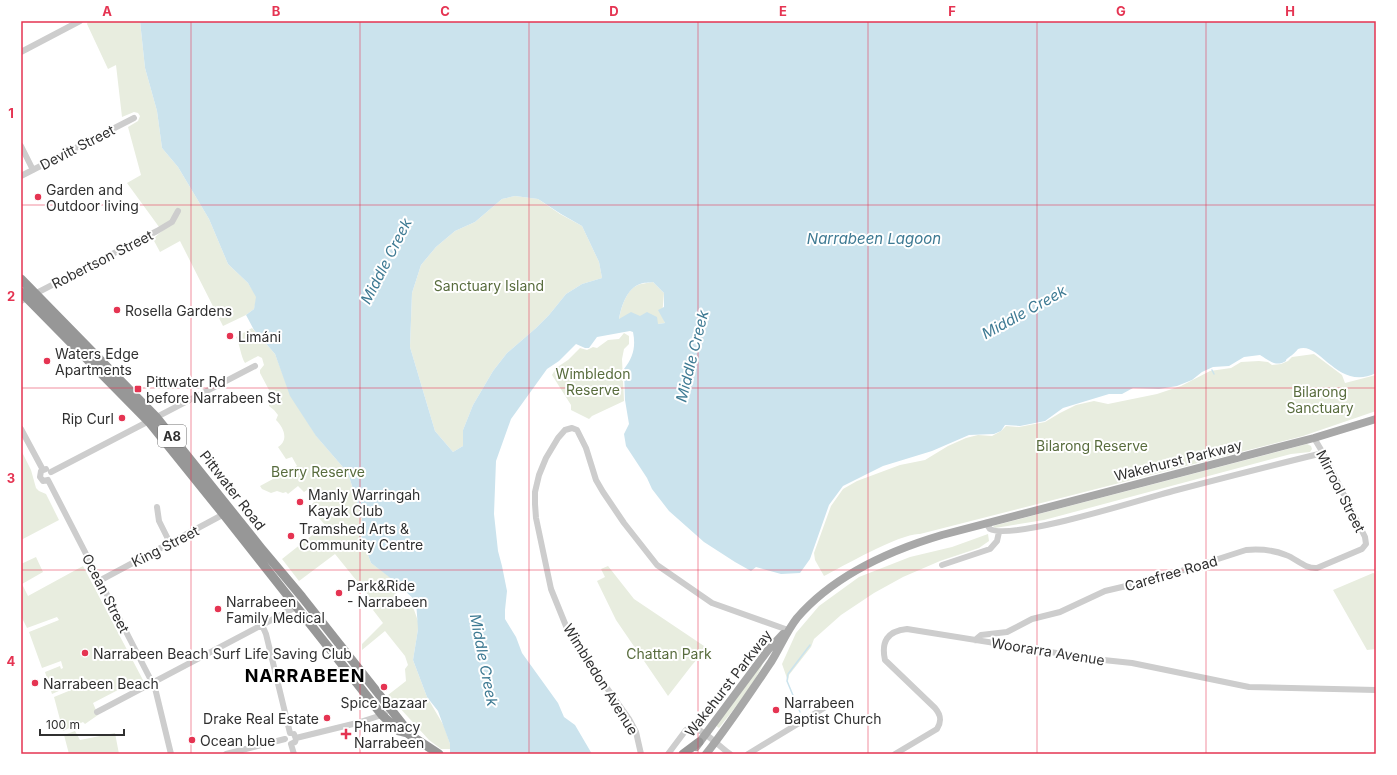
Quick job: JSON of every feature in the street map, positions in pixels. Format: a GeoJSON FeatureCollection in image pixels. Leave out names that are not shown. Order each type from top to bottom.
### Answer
{"type":"FeatureCollection","features":[{"type":"Feature","properties":{"kind":"highway","name":"Pittwater Road"},"geometry":{"type":"LineString","coordinates":[[21,279],[26,296],[153,420],[227,512],[296,607],[382,715],[399,731],[407,733],[439,754]]}},
{"type":"Feature","properties":{"kind":"highway","name":"Pittwater Road"},"geometry":{"type":"LineString","coordinates":[[227,512],[261,548],[302,596],[404,726],[407,733]]}},
{"type":"Feature","properties":{"kind":"highway"},"geometry":{"type":"LineString","coordinates":[[684,754],[702,738]]}},
{"type":"Feature","properties":{"kind":"main road","name":"Wakehurst Parkway"},"geometry":{"type":"LineString","coordinates":[[690,754],[779,637],[788,630],[806,609],[827,590],[851,573],[864,566],[920,541],[1314,438],[1376,419]]}},
{"type":"Feature","properties":{"kind":"main road","name":"Wakehurst Parkway"},"geometry":{"type":"LineString","coordinates":[[706,754],[771,661],[788,630]]}},
{"type":"Feature","properties":{"kind":"main road"},"geometry":{"type":"LineString","coordinates":[[762,658],[771,661]]}},
{"type":"Feature","properties":{"kind":"street"},"geometry":{"type":"LineString","coordinates":[[21,52],[80,21]]}},
{"type":"Feature","properties":{"kind":"street","name":"Devitt Street"},"geometry":{"type":"LineString","coordinates":[[21,176],[134,118]]}},
{"type":"Feature","properties":{"kind":"street"},"geometry":{"type":"LineString","coordinates":[[21,146],[33,170]]}},
{"type":"Feature","properties":{"kind":"street","name":"Robertson Street"},"geometry":{"type":"LineString","coordinates":[[26,296],[158,231],[172,222],[178,211]]}},
{"type":"Feature","properties":{"kind":"street"},"geometry":{"type":"LineString","coordinates":[[43,470],[51,472],[255,366]]}},
{"type":"Feature","properties":{"kind":"street","name":"Wimbledon Avenue"},"geometry":{"type":"LineString","coordinates":[[641,754],[636,732],[629,719],[582,654],[566,626],[551,589],[536,518],[535,492],[539,475],[546,458],[558,438],[565,430],[572,428],[577,430],[586,448],[596,480],[603,492],[624,523],[657,565],[712,603],[788,630]]}},
{"type":"Feature","properties":{"kind":"street","name":"Ocean Street"},"geometry":{"type":"LineString","coordinates":[[21,429],[43,470],[40,473],[41,479],[43,481],[48,480],[152,683],[158,700],[171,754]]}},
{"type":"Feature","properties":{"kind":"street","name":"Mirrool Street"},"geometry":{"type":"LineString","coordinates":[[1314,438],[1365,537],[1366,544]]}},
{"type":"Feature","properties":{"kind":"street","name":"Wakehurst Parkway"},"geometry":{"type":"LineString","coordinates":[[999,532],[1016,531],[1068,520],[1172,491],[1323,453]]}},
{"type":"Feature","properties":{"kind":"street"},"geometry":{"type":"LineString","coordinates":[[48,480],[51,477],[51,472]]}},
{"type":"Feature","properties":{"kind":"street"},"geometry":{"type":"LineString","coordinates":[[157,507],[159,521],[170,543]]}},
{"type":"Feature","properties":{"kind":"street","name":"King Street"},"geometry":{"type":"LineString","coordinates":[[99,581],[227,512]]}},
{"type":"Feature","properties":{"kind":"street"},"geometry":{"type":"LineString","coordinates":[[942,565],[990,549],[997,541],[999,532],[990,530],[986,523]]}},
{"type":"Feature","properties":{"kind":"street","name":"Carefree Road"},"geometry":{"type":"LineString","coordinates":[[976,640],[981,635],[1006,632],[1032,619],[1060,612],[1104,590],[1156,580],[1246,550],[1259,549],[1286,554],[1311,568],[1317,568],[1362,549],[1366,544]]}},
{"type":"Feature","properties":{"kind":"street"},"geometry":{"type":"LineString","coordinates":[[97,712],[296,607]]}},
{"type":"Feature","properties":{"kind":"street"},"geometry":{"type":"LineString","coordinates":[[262,625],[266,634],[290,733],[293,734],[295,740],[294,754]]}},
{"type":"Feature","properties":{"kind":"street","name":"Woorarra Avenue"},"geometry":{"type":"LineString","coordinates":[[895,754],[937,729],[941,718],[939,712],[885,660],[883,652],[886,638],[898,630],[907,629],[1094,659],[1132,663],[1249,687],[1376,690]]}},
{"type":"Feature","properties":{"kind":"street"},"geometry":{"type":"LineString","coordinates":[[748,754],[824,708]]}},
{"type":"Feature","properties":{"kind":"street"},"geometry":{"type":"LineString","coordinates":[[226,754],[284,740],[287,743],[358,723],[392,711]]}},
{"type":"Feature","properties":{"kind":"street"},"geometry":{"type":"LineString","coordinates":[[668,754],[688,728],[694,727],[702,738],[715,742],[730,754]]}},
{"type":"Feature","properties":{"kind":"street"},"geometry":{"type":"LineString","coordinates":[[284,740],[286,735],[290,733]]}},
{"type":"Feature","properties":{"kind":"green space"},"geometry":{"type":"Polygon","coordinates":[[[88,21],[140,21],[145,68],[157,111],[162,148],[178,167],[209,219],[228,264],[248,283],[257,297],[254,309],[246,315],[223,326],[180,241],[160,252],[153,239],[162,231],[127,183],[141,175],[128,127],[138,121],[140,116],[138,113],[134,112],[122,117],[116,65],[108,69],[87,24],[88,21]]]}},
{"type":"Feature","properties":{"kind":"green space","name":"Sanctuary Island"},"geometry":{"type":"Polygon","coordinates":[[[515,196],[538,199],[560,214],[582,226],[599,262],[602,278],[582,284],[566,294],[536,328],[507,353],[493,371],[473,405],[463,430],[463,446],[453,452],[435,431],[410,347],[412,293],[421,265],[436,247],[455,231],[475,222],[502,199],[515,196]]]}},
{"type":"Feature","properties":{"kind":"green space"},"geometry":{"type":"Polygon","coordinates":[[[653,282],[664,293],[662,316],[665,323],[658,324],[640,316],[619,320],[621,309],[628,293],[636,286],[653,282]]]}},
{"type":"Feature","properties":{"kind":"green space","name":"Berry Reserve"},"geometry":{"type":"Polygon","coordinates":[[[252,328],[275,354],[291,396],[317,437],[348,473],[362,518],[361,536],[371,563],[390,577],[391,588],[401,600],[402,604],[413,607],[418,621],[418,629],[413,660],[427,697],[444,726],[450,744],[450,749],[441,749],[429,740],[388,695],[406,681],[405,669],[408,665],[405,656],[385,631],[362,650],[362,644],[383,623],[373,610],[377,606],[335,554],[299,581],[282,559],[325,525],[313,511],[310,513],[307,509],[316,500],[307,490],[304,492],[298,486],[288,494],[286,492],[283,493],[277,491],[271,493],[262,489],[260,486],[297,466],[292,457],[286,459],[278,447],[283,441],[284,434],[276,420],[278,415],[269,406],[269,390],[260,373],[260,370],[264,365],[262,358],[258,356],[245,363],[242,358],[236,337],[252,328]]]}},
{"type":"Feature","properties":{"kind":"green space","name":"Wimbledon Reserve"},"geometry":{"type":"Polygon","coordinates":[[[624,333],[629,336],[629,344],[624,349],[622,359],[624,401],[592,416],[589,419],[571,410],[571,405],[552,375],[556,368],[568,360],[580,348],[587,350],[593,347],[597,348],[608,340],[619,339],[624,333]]]}},
{"type":"Feature","properties":{"kind":"green space","name":"Bilarong Reserve"},"geometry":{"type":"Polygon","coordinates":[[[1314,354],[1342,375],[1345,383],[1376,375],[1376,411],[1303,436],[900,538],[824,576],[815,560],[814,553],[831,506],[843,489],[857,481],[900,465],[925,460],[948,446],[966,438],[978,435],[992,436],[1006,426],[1019,427],[1045,422],[1076,405],[1094,401],[1108,404],[1157,394],[1181,386],[1210,371],[1231,368],[1241,362],[1259,361],[1268,362],[1272,365],[1281,364],[1288,361],[1292,357],[1314,354]]]}},
{"type":"Feature","properties":{"kind":"green space"},"geometry":{"type":"Polygon","coordinates":[[[1307,444],[1311,446],[1312,449],[1310,452],[1291,454],[1044,520],[995,528],[993,526],[1307,444]]]}},
{"type":"Feature","properties":{"kind":"green space"},"geometry":{"type":"Polygon","coordinates":[[[21,450],[31,470],[36,488],[46,494],[59,520],[21,540],[21,450]]]}},
{"type":"Feature","properties":{"kind":"green space"},"geometry":{"type":"Polygon","coordinates":[[[988,534],[989,541],[979,548],[940,561],[903,577],[874,593],[841,615],[814,639],[811,647],[789,675],[788,681],[782,664],[796,633],[819,606],[859,577],[910,557],[952,547],[988,534]]]}},
{"type":"Feature","properties":{"kind":"green space"},"geometry":{"type":"Polygon","coordinates":[[[36,557],[43,572],[22,584],[28,596],[83,566],[144,682],[140,684],[137,680],[93,703],[98,715],[85,724],[83,722],[63,731],[54,697],[71,690],[70,686],[52,694],[45,672],[60,666],[61,669],[63,668],[61,661],[42,668],[29,632],[59,620],[57,617],[27,628],[21,616],[21,564],[36,557]]]}},
{"type":"Feature","properties":{"kind":"green space","name":"Chattan Park"},"geometry":{"type":"Polygon","coordinates":[[[608,566],[634,599],[707,648],[668,696],[616,620],[597,581],[605,577],[601,569],[608,566]]]}},
{"type":"Feature","properties":{"kind":"green space"},"geometry":{"type":"Polygon","coordinates":[[[1373,573],[1376,574],[1376,649],[1367,650],[1333,590],[1373,573]]]}},
{"type":"Feature","properties":{"kind":"green space"},"geometry":{"type":"Polygon","coordinates":[[[763,662],[751,685],[719,728],[715,725],[763,662]]]}},
{"type":"Feature","properties":{"kind":"green space"},"geometry":{"type":"Polygon","coordinates":[[[75,731],[80,740],[115,733],[119,754],[69,754],[64,735],[75,731]]]}},
{"type":"Feature","properties":{"kind":"water","name":"Narrabeen Lagoon"},"geometry":{"type":"Polygon","coordinates":[[[140,21],[1376,21],[1376,373],[1362,377],[1350,376],[1306,348],[1298,349],[1286,361],[1277,364],[1260,355],[1244,357],[1229,366],[1213,367],[1202,372],[1192,380],[1177,386],[1159,389],[1133,388],[1122,394],[1109,394],[1063,408],[1045,421],[1020,426],[1005,425],[1001,431],[994,434],[969,435],[932,451],[883,466],[843,486],[829,505],[810,559],[800,573],[781,574],[756,567],[751,571],[704,542],[669,511],[652,489],[647,478],[626,446],[624,434],[629,424],[625,400],[624,369],[630,361],[633,352],[633,332],[630,331],[597,337],[589,348],[576,344],[559,361],[547,369],[511,419],[496,461],[494,514],[498,551],[507,591],[505,619],[516,637],[522,653],[558,703],[564,717],[575,725],[592,754],[450,754],[450,744],[438,711],[427,697],[413,660],[418,629],[416,601],[393,580],[371,563],[361,536],[362,518],[348,473],[316,436],[290,396],[275,354],[254,330],[246,315],[254,309],[256,297],[248,283],[228,264],[209,219],[178,167],[162,148],[157,111],[145,68],[140,21]],[[515,196],[502,199],[475,222],[455,231],[436,247],[421,265],[412,293],[410,347],[435,431],[453,452],[463,446],[463,430],[473,405],[493,371],[507,353],[549,315],[566,294],[582,284],[602,278],[599,262],[582,226],[538,199],[515,196]],[[653,282],[642,283],[632,289],[625,298],[619,319],[631,312],[640,316],[647,312],[657,317],[658,324],[665,323],[658,310],[664,307],[664,293],[653,282]]]}},
{"type":"Feature","properties":{"kind":"waterway"},"geometry":{"type":"LineString","coordinates":[[1212,370],[1214,374]]}},
{"type":"Feature","properties":{"kind":"waterway"},"geometry":{"type":"LineString","coordinates":[[800,712],[787,681],[788,674],[810,645]]}},
{"type":"Feature","properties":{"kind":"place","name":"Garden and Outdoor living"},"geometry":{"type":"Point","coordinates":[38,197]}},
{"type":"Feature","properties":{"kind":"place","name":"Rosella Gardens"},"geometry":{"type":"Point","coordinates":[117,310]}},
{"type":"Feature","properties":{"kind":"place","name":"Limáni"},"geometry":{"type":"Point","coordinates":[230,336]}},
{"type":"Feature","properties":{"kind":"place","name":"Waters Edge Apartments"},"geometry":{"type":"Point","coordinates":[47,361]}},
{"type":"Feature","properties":{"kind":"place","name":"Pittwater Rd before Narrabeen St"},"geometry":{"type":"Point","coordinates":[138,389]}},
{"type":"Feature","properties":{"kind":"place","name":"Rip Curl"},"geometry":{"type":"Point","coordinates":[122,418]}},
{"type":"Feature","properties":{"kind":"place","name":"Manly Warringah Kayak Club"},"geometry":{"type":"Point","coordinates":[300,502]}},
{"type":"Feature","properties":{"kind":"place","name":"Tramshed Arts & Community Centre"},"geometry":{"type":"Point","coordinates":[291,536]}},
{"type":"Feature","properties":{"kind":"place","name":"Park&Ride - Narrabeen"},"geometry":{"type":"Point","coordinates":[339,593]}},
{"type":"Feature","properties":{"kind":"place","name":"Narrabeen Family Medical"},"geometry":{"type":"Point","coordinates":[218,609]}},
{"type":"Feature","properties":{"kind":"place","name":"Narrabeen Beach Surf Life Saving Club"},"geometry":{"type":"Point","coordinates":[85,653]}},
{"type":"Feature","properties":{"kind":"place","name":"Narrabeen Beach"},"geometry":{"type":"Point","coordinates":[35,683]}},
{"type":"Feature","properties":{"kind":"place","name":"Spice Bazaar"},"geometry":{"type":"Point","coordinates":[384,687]}},
{"type":"Feature","properties":{"kind":"place","name":"Narrabeen Baptist Church"},"geometry":{"type":"Point","coordinates":[776,710]}},
{"type":"Feature","properties":{"kind":"place","name":"Drake Real Estate"},"geometry":{"type":"Point","coordinates":[327,718]}},
{"type":"Feature","properties":{"kind":"place","name":"Pharmacy Narrabeen"},"geometry":{"type":"Point","coordinates":[346,734]}},
{"type":"Feature","properties":{"kind":"place","name":"Ocean blue"},"geometry":{"type":"Point","coordinates":[192,740]}},
{"type":"Feature","properties":{"kind":"district","name":"NARRABEEN"},"geometry":{"type":"Point","coordinates":[305,675]}},
{"type":"Feature","properties":{"kind":"water label","name":"Middle Creek"},"geometry":{"type":"Point","coordinates":[386,261]}},
{"type":"Feature","properties":{"kind":"water label","name":"Middle Creek"},"geometry":{"type":"Point","coordinates":[1024,312]}},
{"type":"Feature","properties":{"kind":"water label","name":"Middle Creek"},"geometry":{"type":"Point","coordinates":[692,356]}},
{"type":"Feature","properties":{"kind":"water label","name":"Middle Creek"},"geometry":{"type":"Point","coordinates":[484,660]}},
{"type":"Feature","properties":{"kind":"park label","name":"Bilarong Sanctuary"},"geometry":{"type":"Point","coordinates":[1320,400]}}]}
